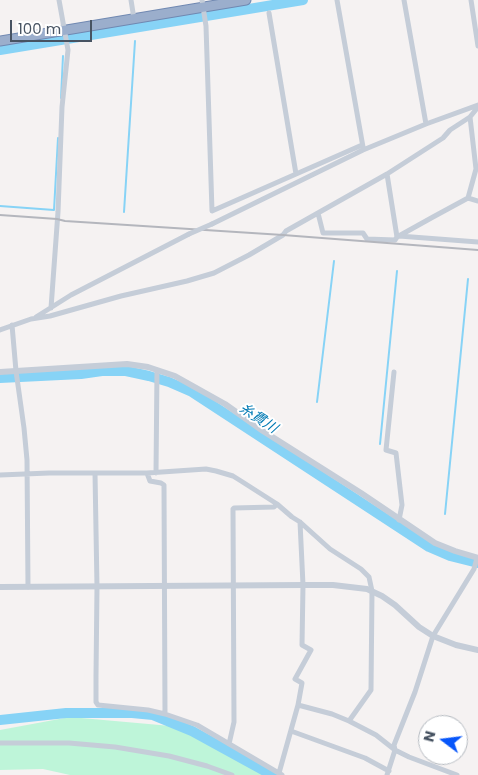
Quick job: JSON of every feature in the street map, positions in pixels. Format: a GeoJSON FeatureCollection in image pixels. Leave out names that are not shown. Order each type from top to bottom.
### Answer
{"type":"FeatureCollection","features":[{"type":"Feature","properties":{"kind":"highway"},"geometry":{"type":"LineString","coordinates":[[0,41],[65,33],[203,4],[246,0]]}},
{"type":"Feature","properties":{"kind":"street"},"geometry":{"type":"LineString","coordinates":[[51,308],[58,212],[62,107],[68,50],[59,0]]}},
{"type":"Feature","properties":{"kind":"street"},"geometry":{"type":"LineString","coordinates":[[131,0],[134,19]]}},
{"type":"Feature","properties":{"kind":"street"},"geometry":{"type":"LineString","coordinates":[[337,0],[363,148]]}},
{"type":"Feature","properties":{"kind":"street"},"geometry":{"type":"LineString","coordinates":[[404,0],[426,124]]}},
{"type":"Feature","properties":{"kind":"street"},"geometry":{"type":"LineString","coordinates":[[471,0],[478,46]]}},
{"type":"Feature","properties":{"kind":"street"},"geometry":{"type":"LineString","coordinates":[[203,4],[206,26],[212,211],[296,174],[478,106]]}},
{"type":"Feature","properties":{"kind":"street"},"geometry":{"type":"LineString","coordinates":[[269,13],[296,174]]}},
{"type":"Feature","properties":{"kind":"street"},"geometry":{"type":"LineString","coordinates":[[0,330],[31,319],[50,316],[214,273],[249,255],[387,174],[443,138],[450,130],[470,117],[478,106]]}},
{"type":"Feature","properties":{"kind":"street"},"geometry":{"type":"LineString","coordinates":[[318,213],[323,233],[364,233],[367,238],[395,240],[468,198],[476,169],[470,117]]}},
{"type":"Feature","properties":{"kind":"street"},"geometry":{"type":"LineString","coordinates":[[31,319],[86,287],[363,148]]}},
{"type":"Feature","properties":{"kind":"street"},"geometry":{"type":"LineString","coordinates":[[387,174],[398,237]]}},
{"type":"Feature","properties":{"kind":"street"},"geometry":{"type":"LineString","coordinates":[[468,198],[478,201]]}},
{"type":"Feature","properties":{"kind":"street"},"geometry":{"type":"LineString","coordinates":[[398,237],[478,242]]}},
{"type":"Feature","properties":{"kind":"street"},"geometry":{"type":"LineString","coordinates":[[12,325],[28,474],[28,587]]}},
{"type":"Feature","properties":{"kind":"street"},"geometry":{"type":"LineString","coordinates":[[0,372],[127,364],[143,366],[157,375],[175,376],[224,404],[435,543],[476,561],[461,591],[433,636],[415,692],[394,745],[395,750],[388,773],[365,758],[291,731]]}},
{"type":"Feature","properties":{"kind":"street"},"geometry":{"type":"LineString","coordinates":[[394,372],[386,450],[396,453],[402,505],[399,520]]}},
{"type":"Feature","properties":{"kind":"street"},"geometry":{"type":"LineString","coordinates":[[156,473],[157,375]]}},
{"type":"Feature","properties":{"kind":"street"},"geometry":{"type":"LineString","coordinates":[[0,475],[156,473],[206,469],[233,476],[277,504],[330,549],[361,569],[368,577],[372,591],[372,690],[349,721]]}},
{"type":"Feature","properties":{"kind":"street"},"geometry":{"type":"LineString","coordinates":[[95,473],[97,587],[96,702],[98,705],[148,710],[166,714],[197,725],[280,774],[302,683],[295,679],[311,650],[302,645],[303,585],[300,522]]}},
{"type":"Feature","properties":{"kind":"street"},"geometry":{"type":"LineString","coordinates":[[147,473],[150,481],[164,485],[166,714]]}},
{"type":"Feature","properties":{"kind":"street"},"geometry":{"type":"LineString","coordinates":[[229,744],[234,722],[233,509],[274,507],[277,504]]}},
{"type":"Feature","properties":{"kind":"street"},"geometry":{"type":"LineString","coordinates":[[0,587],[333,585],[372,591],[395,605],[419,627],[433,636],[456,645],[478,650]]}},
{"type":"Feature","properties":{"kind":"street"},"geometry":{"type":"LineString","coordinates":[[298,705],[332,714],[349,721],[376,735],[395,750],[457,775]]}},
{"type":"Feature","properties":{"kind":"street"},"geometry":{"type":"LineString","coordinates":[[0,743],[69,743],[124,748],[169,756],[232,775]]}},
{"type":"Feature","properties":{"kind":"green space"},"geometry":{"type":"Polygon","coordinates":[[[70,717],[182,727],[271,775],[70,775],[43,769],[0,770],[0,730],[70,717]]]}},
{"type":"Feature","properties":{"kind":"waterway"},"geometry":{"type":"LineString","coordinates":[[0,50],[303,0]]}},
{"type":"Feature","properties":{"kind":"waterway"},"geometry":{"type":"LineString","coordinates":[[124,212],[135,41]]}},
{"type":"Feature","properties":{"kind":"waterway"},"geometry":{"type":"LineString","coordinates":[[61,98],[63,56]]}},
{"type":"Feature","properties":{"kind":"waterway"},"geometry":{"type":"LineString","coordinates":[[0,206],[54,210],[58,138]]}},
{"type":"Feature","properties":{"kind":"waterway"},"geometry":{"type":"LineString","coordinates":[[317,402],[334,261]]}},
{"type":"Feature","properties":{"kind":"waterway"},"geometry":{"type":"LineString","coordinates":[[380,444],[397,271]]}},
{"type":"Feature","properties":{"kind":"waterway"},"geometry":{"type":"LineString","coordinates":[[445,514],[468,279]]}},
{"type":"Feature","properties":{"kind":"waterway","name":"糸貫川"},"geometry":{"type":"LineString","coordinates":[[0,378],[126,371],[169,382],[192,392],[429,547],[450,556],[478,563]]}},
{"type":"Feature","properties":{"kind":"waterway"},"geometry":{"type":"LineString","coordinates":[[0,720],[66,713],[132,713],[153,715],[192,731],[272,775]]}},
{"type":"Feature","properties":{"kind":"railway"},"geometry":{"type":"LineString","coordinates":[[0,215],[478,250]]}}]}
